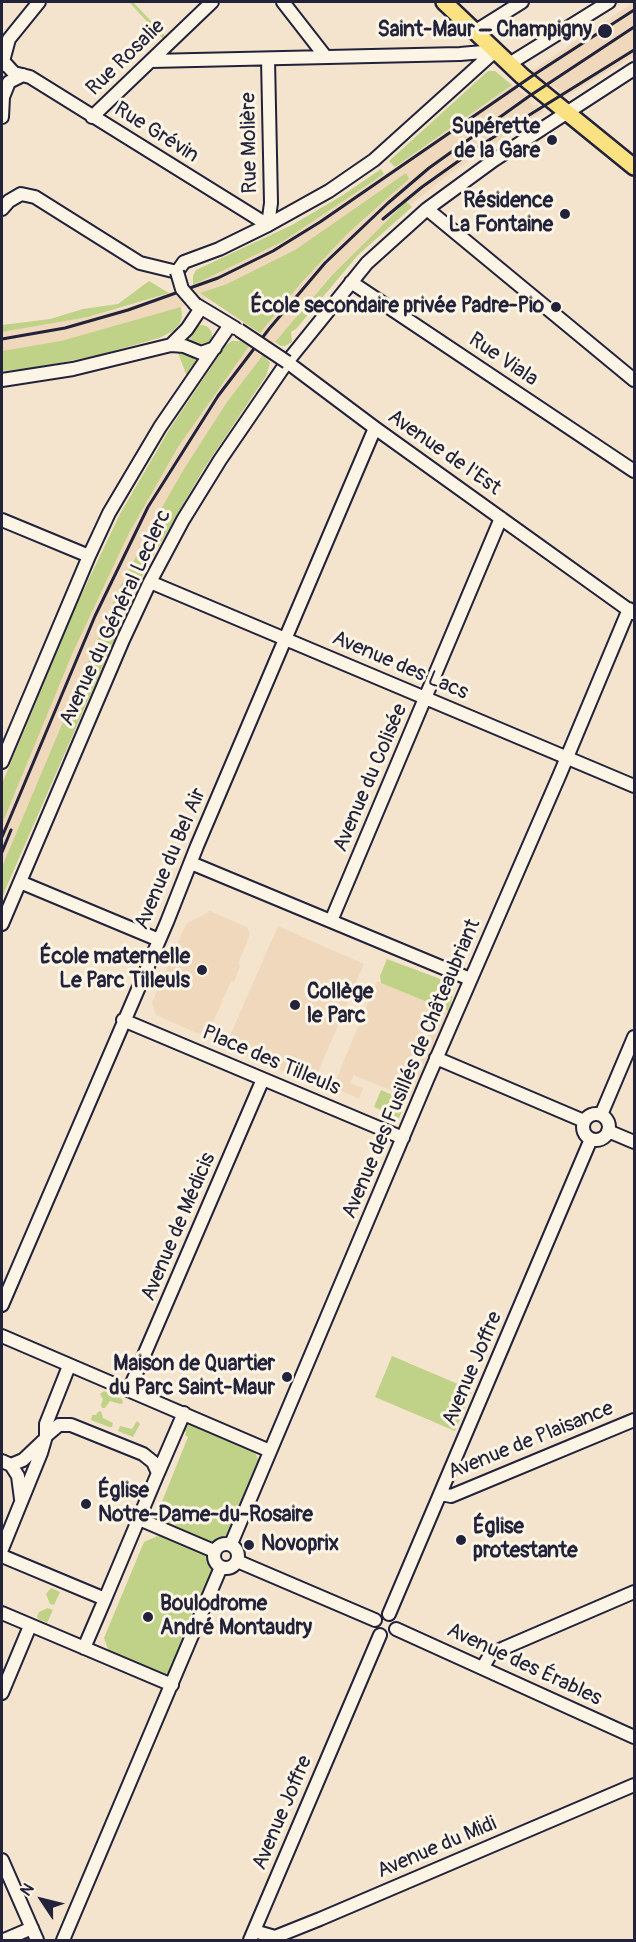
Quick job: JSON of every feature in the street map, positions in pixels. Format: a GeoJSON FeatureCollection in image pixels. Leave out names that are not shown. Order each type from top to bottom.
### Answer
{"type":"FeatureCollection","features":[{"type":"Feature","properties":{"kind":"main road"},"geometry":{"type":"LineString","coordinates":[[444,2],[509,64],[634,167]]}},
{"type":"Feature","properties":{"kind":"street"},"geometry":{"type":"LineString","coordinates":[[2,63],[9,39],[39,2]]}},
{"type":"Feature","properties":{"kind":"street","name":"Rue Rosalie"},"geometry":{"type":"LineString","coordinates":[[92,117],[212,2]]}},
{"type":"Feature","properties":{"kind":"street"},"geometry":{"type":"LineString","coordinates":[[284,2],[325,56]]}},
{"type":"Feature","properties":{"kind":"street"},"geometry":{"type":"LineString","coordinates":[[474,32],[522,2]]}},
{"type":"Feature","properties":{"kind":"street"},"geometry":{"type":"LineString","coordinates":[[509,64],[609,2]]}},
{"type":"Feature","properties":{"kind":"street"},"geometry":{"type":"LineString","coordinates":[[151,61],[460,54],[495,51]]}},
{"type":"Feature","properties":{"kind":"street"},"geometry":{"type":"LineString","coordinates":[[190,348],[186,339],[187,330],[198,306],[182,290],[177,272],[179,266],[189,259],[219,249],[268,225],[329,191],[374,160],[495,51]]}},
{"type":"Feature","properties":{"kind":"street","name":"Rue Molière"},"geometry":{"type":"LineString","coordinates":[[268,59],[271,203],[268,225]]}},
{"type":"Feature","properties":{"kind":"street","name":"Rue Grévin"},"geometry":{"type":"LineString","coordinates":[[2,63],[14,73],[30,77],[268,225]]}},
{"type":"Feature","properties":{"kind":"street","name":"Avenue du Général Leclerc"},"geometry":{"type":"LineString","coordinates":[[2,924],[150,582],[183,520],[220,460],[287,362],[367,263],[427,209],[494,160],[634,69]]}},
{"type":"Feature","properties":{"kind":"street"},"geometry":{"type":"LineString","coordinates":[[2,117],[2,96],[9,82],[23,75]]}},
{"type":"Feature","properties":{"kind":"street"},"geometry":{"type":"LineString","coordinates":[[2,208],[21,194],[35,197],[140,264],[177,272]]}},
{"type":"Feature","properties":{"kind":"street"},"geometry":{"type":"LineString","coordinates":[[427,209],[634,380]]}},
{"type":"Feature","properties":{"kind":"street","name":"Rue Viala"},"geometry":{"type":"LineString","coordinates":[[351,282],[634,471]]}},
{"type":"Feature","properties":{"kind":"street","name":"Avenue de l'Est"},"geometry":{"type":"LineString","coordinates":[[198,306],[235,327],[287,362],[375,428],[632,611]]}},
{"type":"Feature","properties":{"kind":"street"},"geometry":{"type":"LineString","coordinates":[[2,762],[109,513],[160,427],[215,348],[235,327]]}},
{"type":"Feature","properties":{"kind":"street"},"geometry":{"type":"LineString","coordinates":[[171,345],[187,330]]}},
{"type":"Feature","properties":{"kind":"street"},"geometry":{"type":"LineString","coordinates":[[2,381],[73,369],[171,345],[190,348],[201,353],[215,348]]}},
{"type":"Feature","properties":{"kind":"street","name":"Avenue du Bel Air"},"geometry":{"type":"LineString","coordinates":[[2,1305],[375,428]]}},
{"type":"Feature","properties":{"kind":"street","name":"Avenue du Colisée"},"geometry":{"type":"LineString","coordinates":[[331,921],[501,518]]}},
{"type":"Feature","properties":{"kind":"street"},"geometry":{"type":"LineString","coordinates":[[2,520],[89,556]]}},
{"type":"Feature","properties":{"kind":"street","name":"Avenue des Lacs"},"geometry":{"type":"LineString","coordinates":[[150,582],[634,786]]}},
{"type":"Feature","properties":{"kind":"street","name":"Avenue des Fusillés de Châteaubriant"},"geometry":{"type":"LineString","coordinates":[[231,1544],[436,1058],[632,611]]}},
{"type":"Feature","properties":{"kind":"street"},"geometry":{"type":"LineString","coordinates":[[191,863],[470,979]]}},
{"type":"Feature","properties":{"kind":"street"},"geometry":{"type":"LineString","coordinates":[[20,882],[159,940]]}},
{"type":"Feature","properties":{"kind":"street","name":"Place des Tilleuls"},"geometry":{"type":"LineString","coordinates":[[123,1020],[403,1138]]}},
{"type":"Feature","properties":{"kind":"street"},"geometry":{"type":"LineString","coordinates":[[601,1115],[634,1037]]}},
{"type":"Feature","properties":{"kind":"street"},"geometry":{"type":"LineString","coordinates":[[436,1058],[584,1121]]}},
{"type":"Feature","properties":{"kind":"street","name":"Avenue de Médicis"},"geometry":{"type":"LineString","coordinates":[[129,1390],[263,1079]]}},
{"type":"Feature","properties":{"kind":"street"},"geometry":{"type":"LineString","coordinates":[[592,1114],[601,1115],[608,1124],[608,1131],[600,1139],[591,1139],[584,1133],[584,1121],[592,1114]]}},
{"type":"Feature","properties":{"kind":"street"},"geometry":{"type":"LineString","coordinates":[[608,1131],[634,1143]]}},
{"type":"Feature","properties":{"kind":"street","name":"Avenue Joffre"},"geometry":{"type":"LineString","coordinates":[[389,1614],[591,1139]]}},
{"type":"Feature","properties":{"kind":"street"},"geometry":{"type":"LineString","coordinates":[[2,1336],[270,1451]]}},
{"type":"Feature","properties":{"kind":"street"},"geometry":{"type":"LineString","coordinates":[[2,1549],[41,1453],[45,1424],[69,1366]]}},
{"type":"Feature","properties":{"kind":"street"},"geometry":{"type":"LineString","coordinates":[[84,1648],[184,1413]]}},
{"type":"Feature","properties":{"kind":"street","name":"Avenue de Plaisance"},"geometry":{"type":"LineString","coordinates":[[441,1494],[451,1496],[634,1420]]}},
{"type":"Feature","properties":{"kind":"street"},"geometry":{"type":"LineString","coordinates":[[6,1463],[23,1461],[59,1425],[71,1425],[142,1454],[153,1462],[158,1473]]}},
{"type":"Feature","properties":{"kind":"street"},"geometry":{"type":"LineString","coordinates":[[6,1463],[18,1476],[21,1502]]}},
{"type":"Feature","properties":{"kind":"street"},"geometry":{"type":"LineString","coordinates":[[139,1520],[214,1551]]}},
{"type":"Feature","properties":{"kind":"street"},"geometry":{"type":"LineString","coordinates":[[231,1544],[237,1549],[237,1561],[232,1567],[221,1567],[214,1559],[214,1551],[219,1545],[231,1544]]}},
{"type":"Feature","properties":{"kind":"street"},"geometry":{"type":"LineString","coordinates":[[2,1556],[105,1599]]}},
{"type":"Feature","properties":{"kind":"street"},"geometry":{"type":"LineString","coordinates":[[237,1561],[375,1620]]}},
{"type":"Feature","properties":{"kind":"street"},"geometry":{"type":"LineString","coordinates":[[63,1941],[221,1567]]}},
{"type":"Feature","properties":{"kind":"street"},"geometry":{"type":"LineString","coordinates":[[483,1668],[490,1655],[634,1592]]}},
{"type":"Feature","properties":{"kind":"street"},"geometry":{"type":"LineString","coordinates":[[2,1613],[172,1685]]}},
{"type":"Feature","properties":{"kind":"street"},"geometry":{"type":"LineString","coordinates":[[381,1614],[389,1614],[397,1621],[396,1629],[391,1635],[380,1635],[375,1628],[375,1620],[381,1614]]}},
{"type":"Feature","properties":{"kind":"street"},"geometry":{"type":"LineString","coordinates":[[2,1693],[30,1626]]}},
{"type":"Feature","properties":{"kind":"street","name":"Avenue des Érables"},"geometry":{"type":"LineString","coordinates":[[396,1629],[634,1737]]}},
{"type":"Feature","properties":{"kind":"street","name":"Avenue Joffre"},"geometry":{"type":"LineString","coordinates":[[252,1936],[380,1635]]}},
{"type":"Feature","properties":{"kind":"street","name":"Avenue du Midi"},"geometry":{"type":"LineString","coordinates":[[252,1936],[275,1937],[634,1785]]}},
{"type":"Feature","properties":{"kind":"street"},"geometry":{"type":"LineString","coordinates":[[2,1860],[37,1941]]}},
{"type":"Feature","properties":{"kind":"street"},"geometry":{"type":"LineString","coordinates":[[4,1941],[32,1928]]}},
{"type":"Feature","properties":{"kind":"shaded area"},"geometry":{"type":"Polygon","coordinates":[[[634,2],[634,56],[565,97],[557,92],[559,90],[554,86],[552,87],[531,71],[634,2]]]}},
{"type":"Feature","properties":{"kind":"shaded area"},"geometry":{"type":"Polygon","coordinates":[[[512,85],[532,100],[530,102],[535,106],[537,104],[544,111],[447,176],[379,230],[331,275],[275,342],[266,376],[203,470],[144,572],[2,897],[2,782],[77,604],[120,514],[169,430],[226,345],[236,341],[246,343],[256,331],[207,298],[181,307],[180,323],[173,331],[159,338],[98,355],[40,367],[2,371],[2,332],[125,308],[195,284],[282,242],[400,164],[512,85]]]}},
{"type":"Feature","properties":{"kind":"shaded area","name":"École maternelle Le Parc Tilleuls"},"geometry":{"type":"Polygon","coordinates":[[[210,911],[247,927],[250,934],[238,964],[240,966],[234,982],[231,981],[210,1029],[199,1034],[156,1015],[152,1003],[186,924],[210,911]]]}},
{"type":"Feature","properties":{"kind":"shaded area","name":"Collège le Parc"},"geometry":{"type":"Polygon","coordinates":[[[278,926],[364,964],[313,1084],[225,1047],[278,926]]]}},
{"type":"Feature","properties":{"kind":"shaded area"},"geometry":{"type":"Polygon","coordinates":[[[377,981],[449,1011],[411,1099],[354,1075],[350,1083],[363,1088],[359,1099],[333,1087],[377,981]]]}},
{"type":"Feature","properties":{"kind":"green space"},"geometry":{"type":"Polygon","coordinates":[[[129,2],[133,2],[167,38],[164,40],[129,2]]]}},
{"type":"Feature","properties":{"kind":"green space"},"geometry":{"type":"Polygon","coordinates":[[[488,71],[495,71],[512,85],[395,167],[389,161],[488,71]]]}},
{"type":"Feature","properties":{"kind":"green space"},"geometry":{"type":"Polygon","coordinates":[[[381,169],[384,174],[282,242],[193,285],[196,270],[292,225],[381,169]]]}},
{"type":"Feature","properties":{"kind":"green space"},"geometry":{"type":"Polygon","coordinates":[[[406,173],[409,179],[348,233],[301,283],[260,333],[200,293],[227,284],[295,250],[406,173]]]}},
{"type":"Feature","properties":{"kind":"green space"},"geometry":{"type":"Polygon","coordinates":[[[406,202],[412,207],[358,255],[296,329],[291,332],[292,342],[281,346],[275,342],[332,275],[406,202]]]}},
{"type":"Feature","properties":{"kind":"green space"},"geometry":{"type":"Polygon","coordinates":[[[149,281],[169,293],[88,317],[2,332],[2,325],[50,319],[83,309],[118,304],[149,281]]]}},
{"type":"Feature","properties":{"kind":"green space"},"geometry":{"type":"Polygon","coordinates":[[[181,307],[180,323],[173,331],[159,338],[98,355],[40,367],[2,371],[2,351],[61,341],[181,307]]]}},
{"type":"Feature","properties":{"kind":"green space"},"geometry":{"type":"Polygon","coordinates":[[[201,325],[209,328],[212,336],[209,344],[201,347],[193,344],[190,336],[193,328],[201,325]]]}},
{"type":"Feature","properties":{"kind":"green space"},"geometry":{"type":"Polygon","coordinates":[[[232,341],[240,341],[249,346],[178,447],[129,533],[73,652],[2,824],[2,784],[77,604],[120,514],[169,430],[226,345],[232,341]]]}},
{"type":"Feature","properties":{"kind":"green space"},"geometry":{"type":"Polygon","coordinates":[[[177,350],[185,350],[198,363],[189,377],[186,374],[177,350]]]}},
{"type":"Feature","properties":{"kind":"green space"},"geometry":{"type":"Polygon","coordinates":[[[263,355],[270,363],[266,376],[203,470],[144,572],[2,897],[2,867],[118,591],[184,469],[227,402],[263,355]]]}},
{"type":"Feature","properties":{"kind":"green space"},"geometry":{"type":"Polygon","coordinates":[[[387,959],[451,983],[454,989],[449,1011],[381,983],[380,976],[387,959]]]}},
{"type":"Feature","properties":{"kind":"green space"},"geometry":{"type":"Polygon","coordinates":[[[381,1090],[406,1101],[399,1118],[374,1107],[381,1090]]]}},
{"type":"Feature","properties":{"kind":"green space"},"geometry":{"type":"Polygon","coordinates":[[[392,1356],[472,1390],[455,1431],[375,1397],[392,1356]]]}},
{"type":"Feature","properties":{"kind":"green space"},"geometry":{"type":"Polygon","coordinates":[[[104,1391],[122,1399],[123,1403],[110,1401],[105,1408],[102,1408],[103,1399],[100,1394],[104,1391]]]}},
{"type":"Feature","properties":{"kind":"green space"},"geometry":{"type":"Polygon","coordinates":[[[101,1411],[103,1418],[113,1423],[112,1427],[91,1420],[92,1415],[101,1411]]]}},
{"type":"Feature","properties":{"kind":"green space"},"geometry":{"type":"Polygon","coordinates":[[[137,1421],[140,1424],[133,1437],[118,1431],[120,1426],[132,1429],[137,1421]]]}},
{"type":"Feature","properties":{"kind":"green space"},"geometry":{"type":"Polygon","coordinates":[[[189,1422],[254,1449],[259,1462],[229,1536],[213,1544],[166,1524],[159,1509],[188,1437],[185,1435],[186,1432],[182,1431],[189,1422]]]}},
{"type":"Feature","properties":{"kind":"green space"},"geometry":{"type":"Polygon","coordinates":[[[160,1535],[207,1554],[213,1570],[169,1674],[165,1675],[109,1652],[104,1638],[144,1542],[160,1535]]]}},
{"type":"Feature","properties":{"kind":"green space"},"geometry":{"type":"Polygon","coordinates":[[[51,1588],[60,1592],[54,1605],[50,1604],[46,1594],[51,1588]]]}},
{"type":"Feature","properties":{"kind":"green space"},"geometry":{"type":"Polygon","coordinates":[[[48,1608],[53,1610],[47,1623],[38,1619],[37,1616],[39,1612],[48,1608]]]}},
{"type":"Feature","properties":{"kind":"railway"},"geometry":{"type":"LineString","coordinates":[[2,339],[65,328],[128,310],[218,278],[273,251],[320,222],[535,74],[634,10]]}},
{"type":"Feature","properties":{"kind":"railway"},"geometry":{"type":"LineString","coordinates":[[2,837],[95,616],[148,507],[218,396],[269,329],[325,263],[388,203],[429,168],[528,97],[634,27]]}},
{"type":"Feature","properties":{"kind":"railway"},"geometry":{"type":"LineString","coordinates":[[383,219],[422,187],[481,145],[634,50]]}},
{"type":"Feature","properties":{"kind":"railway"},"geometry":{"type":"LineString","coordinates":[[2,852],[11,830]]}},
{"type":"Feature","properties":{"kind":"place","name":"Saint-Maur – Champigny"},"geometry":{"type":"Point","coordinates":[605,31]}},
{"type":"Feature","properties":{"kind":"place","name":"Supérette de la Gare"},"geometry":{"type":"Point","coordinates":[552,140]}},
{"type":"Feature","properties":{"kind":"place","name":"Résidence La Fontaine"},"geometry":{"type":"Point","coordinates":[565,214]}},
{"type":"Feature","properties":{"kind":"place","name":"École secondaire privée Padre-Pio"},"geometry":{"type":"Point","coordinates":[556,307]}},
{"type":"Feature","properties":{"kind":"place","name":"École maternelle Le Parc Tilleuls"},"geometry":{"type":"Point","coordinates":[202,970]}},
{"type":"Feature","properties":{"kind":"place","name":"Collège le Parc"},"geometry":{"type":"Point","coordinates":[295,1005]}},
{"type":"Feature","properties":{"kind":"place","name":"Maison de Quartier du Parc Saint-Maur"},"geometry":{"type":"Point","coordinates":[287,1377]}},
{"type":"Feature","properties":{"kind":"place","name":"Église Notre-Dame-du-Rosaire"},"geometry":{"type":"Point","coordinates":[86,1504]}},
{"type":"Feature","properties":{"kind":"place","name":"Église protestante"},"geometry":{"type":"Point","coordinates":[461,1540]}},
{"type":"Feature","properties":{"kind":"place","name":"Novoprix"},"geometry":{"type":"Point","coordinates":[249,1545]}},
{"type":"Feature","properties":{"kind":"place","name":"Boulodrome André Montaudry"},"geometry":{"type":"Point","coordinates":[148,1617]}}]}
